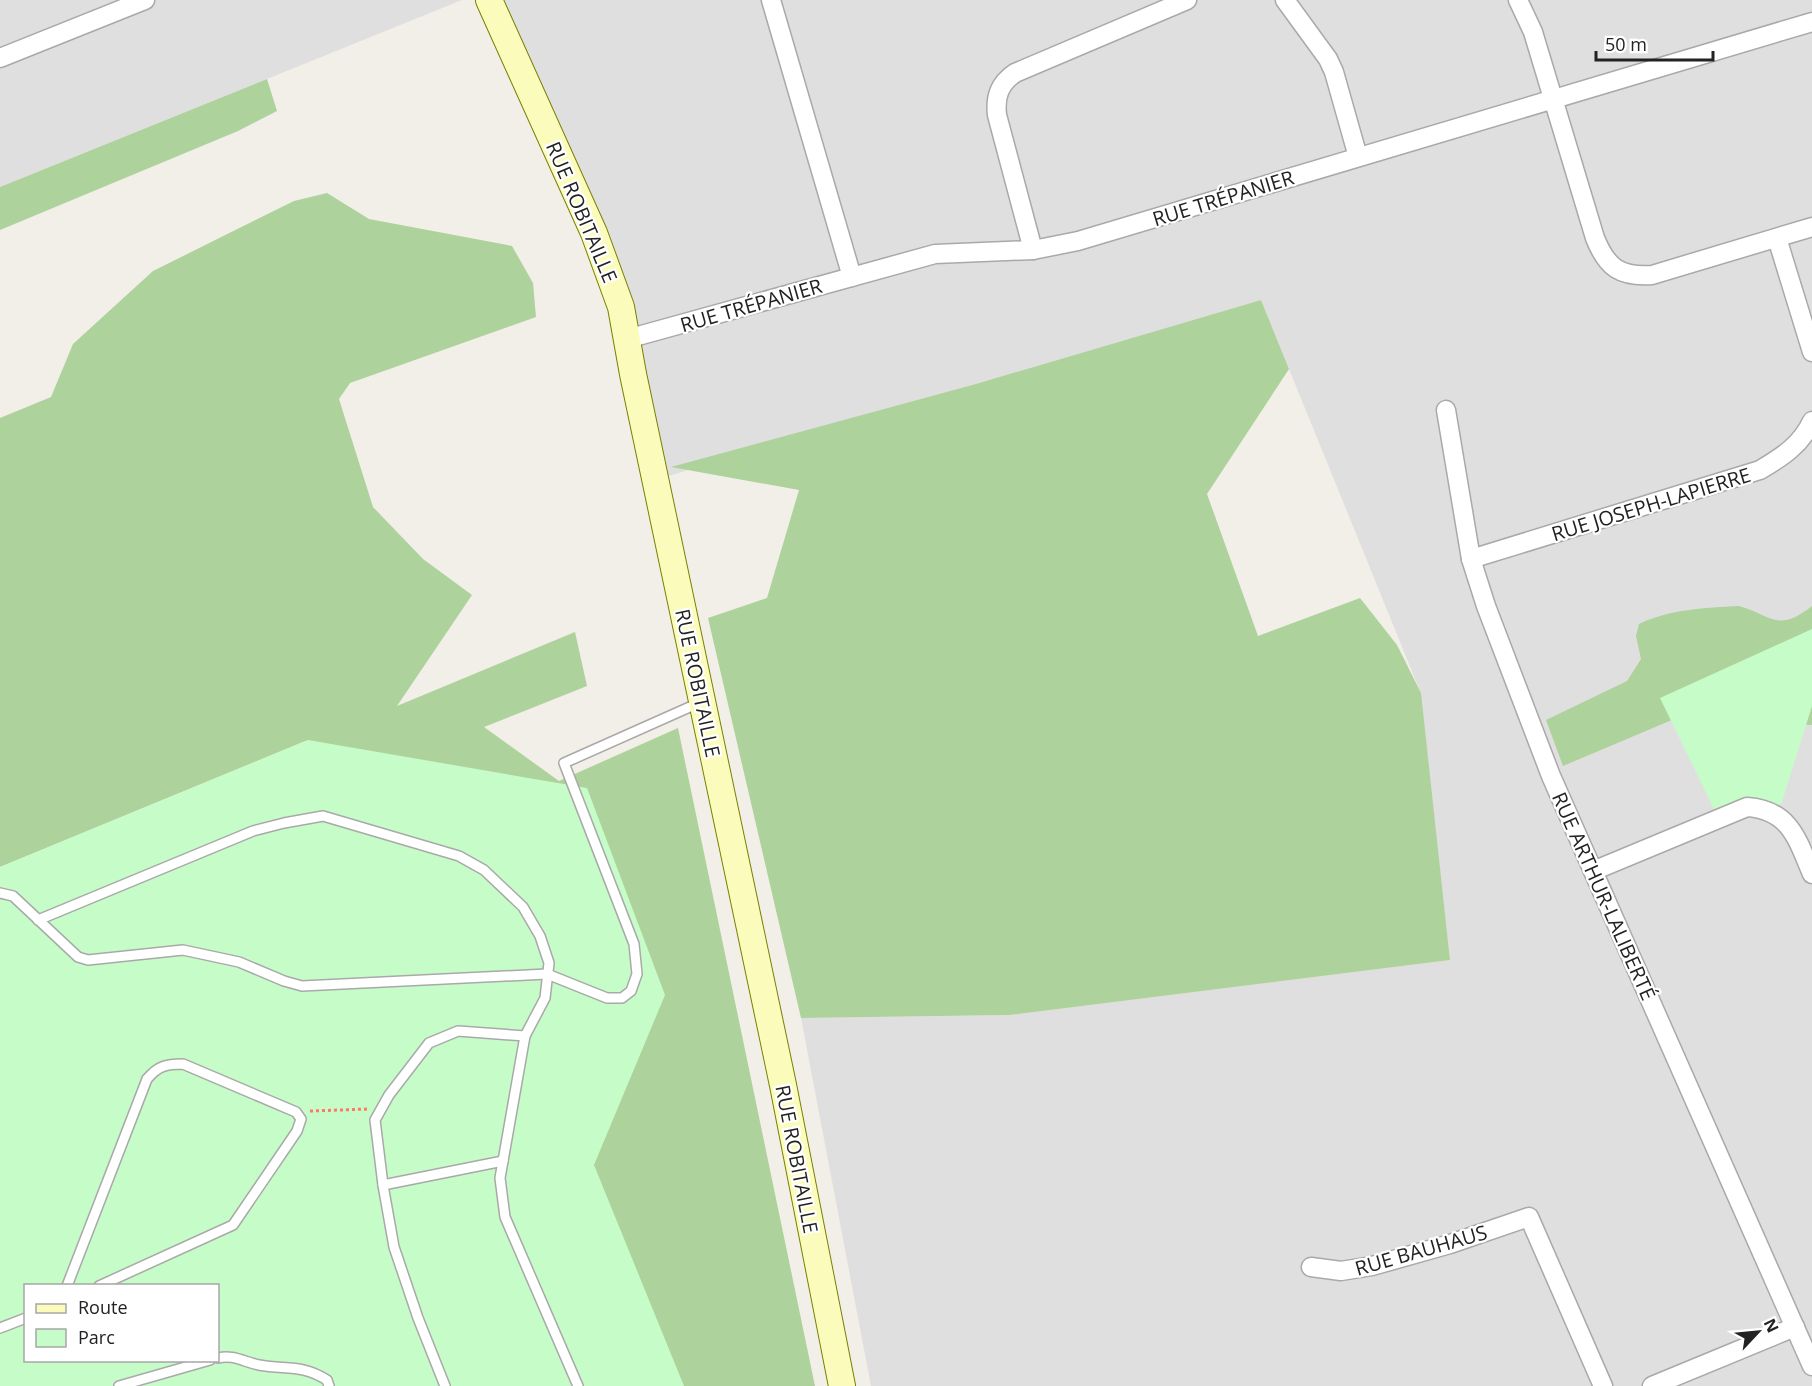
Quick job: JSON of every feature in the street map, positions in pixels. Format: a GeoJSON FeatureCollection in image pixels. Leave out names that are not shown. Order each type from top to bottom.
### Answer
{"type":"FeatureCollection","features":[{"type":"Feature","properties":{"kind":"street"},"geometry":{"type":"LineString","coordinates":[[0,58],[145,0]]}},
{"type":"Feature","properties":{"kind":"street","name":"RUE ROBITAILLE"},"geometry":{"type":"LineString","coordinates":[[489,0],[594,233],[621,308],[783,1085],[842,1386]]}},
{"type":"Feature","properties":{"kind":"street"},"geometry":{"type":"LineString","coordinates":[[771,0],[852,277]]}},
{"type":"Feature","properties":{"kind":"street"},"geometry":{"type":"LineString","coordinates":[[1033,250],[997,115],[996,103],[1002,84],[1015,73],[1187,0]]}},
{"type":"Feature","properties":{"kind":"street"},"geometry":{"type":"LineString","coordinates":[[1285,0],[1331,65],[1339,84],[1358,158]]}},
{"type":"Feature","properties":{"kind":"street"},"geometry":{"type":"LineString","coordinates":[[1518,0],[1533,32],[1595,238],[1602,254],[1611,265],[1623,273],[1637,276],[1658,274],[1812,227]]}},
{"type":"Feature","properties":{"kind":"street","name":"RUE TRÉPANIER"},"geometry":{"type":"LineString","coordinates":[[627,339],[935,254],[1033,250],[1078,241],[1812,22]]}},
{"type":"Feature","properties":{"kind":"street"},"geometry":{"type":"LineString","coordinates":[[1777,238],[1812,352]]}},
{"type":"Feature","properties":{"kind":"street","name":"RUE ARTHUR-LALIBERTÉ"},"geometry":{"type":"LineString","coordinates":[[1446,410],[1471,559],[1485,606],[1522,703],[1551,777],[1812,1366]]}},
{"type":"Feature","properties":{"kind":"street","name":"RUE JOSEPH-LAPIERRE"},"geometry":{"type":"LineString","coordinates":[[1471,559],[1760,470],[1792,450],[1806,435],[1812,421]]}},
{"type":"Feature","properties":{"kind":"street"},"geometry":{"type":"LineString","coordinates":[[1593,871],[1747,807],[1759,808],[1781,818],[1794,833],[1812,874]]}},
{"type":"Feature","properties":{"kind":"street","name":"RUE BAUHAUS"},"geometry":{"type":"LineString","coordinates":[[1311,1267],[1341,1271],[1372,1266],[1450,1244],[1529,1217],[1602,1386]]}},
{"type":"Feature","properties":{"kind":"street"},"geometry":{"type":"LineString","coordinates":[[1652,1386],[1795,1327]]}},
{"type":"Feature","properties":{"kind":"lane"},"geometry":{"type":"LineString","coordinates":[[0,892],[13,896],[78,957],[88,960],[183,950],[239,962],[302,986],[547,974],[607,998],[622,998],[631,991],[637,974],[634,944],[564,763],[702,702]]}},
{"type":"Feature","properties":{"kind":"lane"},"geometry":{"type":"LineString","coordinates":[[38,920],[253,831],[323,816],[459,856],[484,870],[523,907],[540,936],[549,963],[545,998],[525,1036],[500,1178],[505,1217],[578,1386]]}},
{"type":"Feature","properties":{"kind":"lane"},"geometry":{"type":"LineString","coordinates":[[445,1386],[418,1318],[394,1247],[382,1185],[375,1120],[389,1095],[429,1043],[458,1031],[525,1036]]}},
{"type":"Feature","properties":{"kind":"lane"},"geometry":{"type":"LineString","coordinates":[[68,1284],[147,1079],[154,1070],[168,1064],[183,1064],[296,1112],[301,1119],[297,1131],[233,1225],[103,1284]]}},
{"type":"Feature","properties":{"kind":"lane"},"geometry":{"type":"LineString","coordinates":[[382,1185],[503,1161]]}},
{"type":"Feature","properties":{"kind":"lane"},"geometry":{"type":"LineString","coordinates":[[0,1328],[24,1319]]}},
{"type":"Feature","properties":{"kind":"lane"},"geometry":{"type":"LineString","coordinates":[[219,1358],[235,1357],[259,1365],[313,1371],[327,1380],[329,1386]]}},
{"type":"Feature","properties":{"kind":"lane"},"geometry":{"type":"LineString","coordinates":[[119,1386],[203,1362]]}},
{"type":"Feature","properties":{"kind":"path"},"geometry":{"type":"LineString","coordinates":[[296,1112],[381,1108]]}},
{"type":"Feature","properties":{"kind":"shaded area"},"geometry":{"type":"Polygon","coordinates":[[[0,0],[462,0],[0,187],[0,0]]]}},
{"type":"Feature","properties":{"kind":"shaded area"},"geometry":{"type":"Polygon","coordinates":[[[490,0],[1812,0],[1812,1386],[871,1386],[801,1018],[1009,1015],[1450,960],[1420,691],[1261,300],[655,480],[627,339],[490,0]]]}},
{"type":"Feature","properties":{"kind":"green space"},"geometry":{"type":"Polygon","coordinates":[[[267,79],[277,111],[238,131],[0,230],[0,187],[267,79]]]}},
{"type":"Feature","properties":{"kind":"green space"},"geometry":{"type":"Polygon","coordinates":[[[327,193],[369,219],[512,246],[533,283],[536,317],[350,383],[339,399],[373,507],[423,559],[472,595],[397,706],[575,632],[587,686],[484,727],[559,781],[678,728],[815,1386],[652,1386],[364,1354],[17,1386],[0,947],[308,740],[0,867],[0,418],[51,397],[73,344],[153,271],[294,201],[327,193]]]}},
{"type":"Feature","properties":{"kind":"green space"},"geometry":{"type":"Polygon","coordinates":[[[1261,300],[1289,369],[1207,494],[1258,636],[1360,598],[1397,645],[1421,693],[1450,960],[1009,1015],[801,1018],[708,618],[767,598],[799,490],[671,467],[976,384],[1261,300]]]}},
{"type":"Feature","properties":{"kind":"green space"},"geometry":{"type":"Polygon","coordinates":[[[1739,606],[1768,618],[1783,621],[1791,619],[1812,606],[1812,725],[1679,717],[1563,766],[1546,720],[1627,681],[1641,659],[1636,636],[1639,624],[1675,612],[1739,606]]]}},
{"type":"Feature","properties":{"kind":"green space"},"geometry":{"type":"Polygon","coordinates":[[[1812,629],[1812,706],[1781,805],[1763,800],[1747,800],[1714,809],[1660,698],[1812,629]]]}},
{"type":"Feature","properties":{"kind":"green space"},"geometry":{"type":"Polygon","coordinates":[[[308,740],[587,788],[665,995],[594,1165],[684,1386],[0,1386],[0,867],[308,740]]]}}]}
